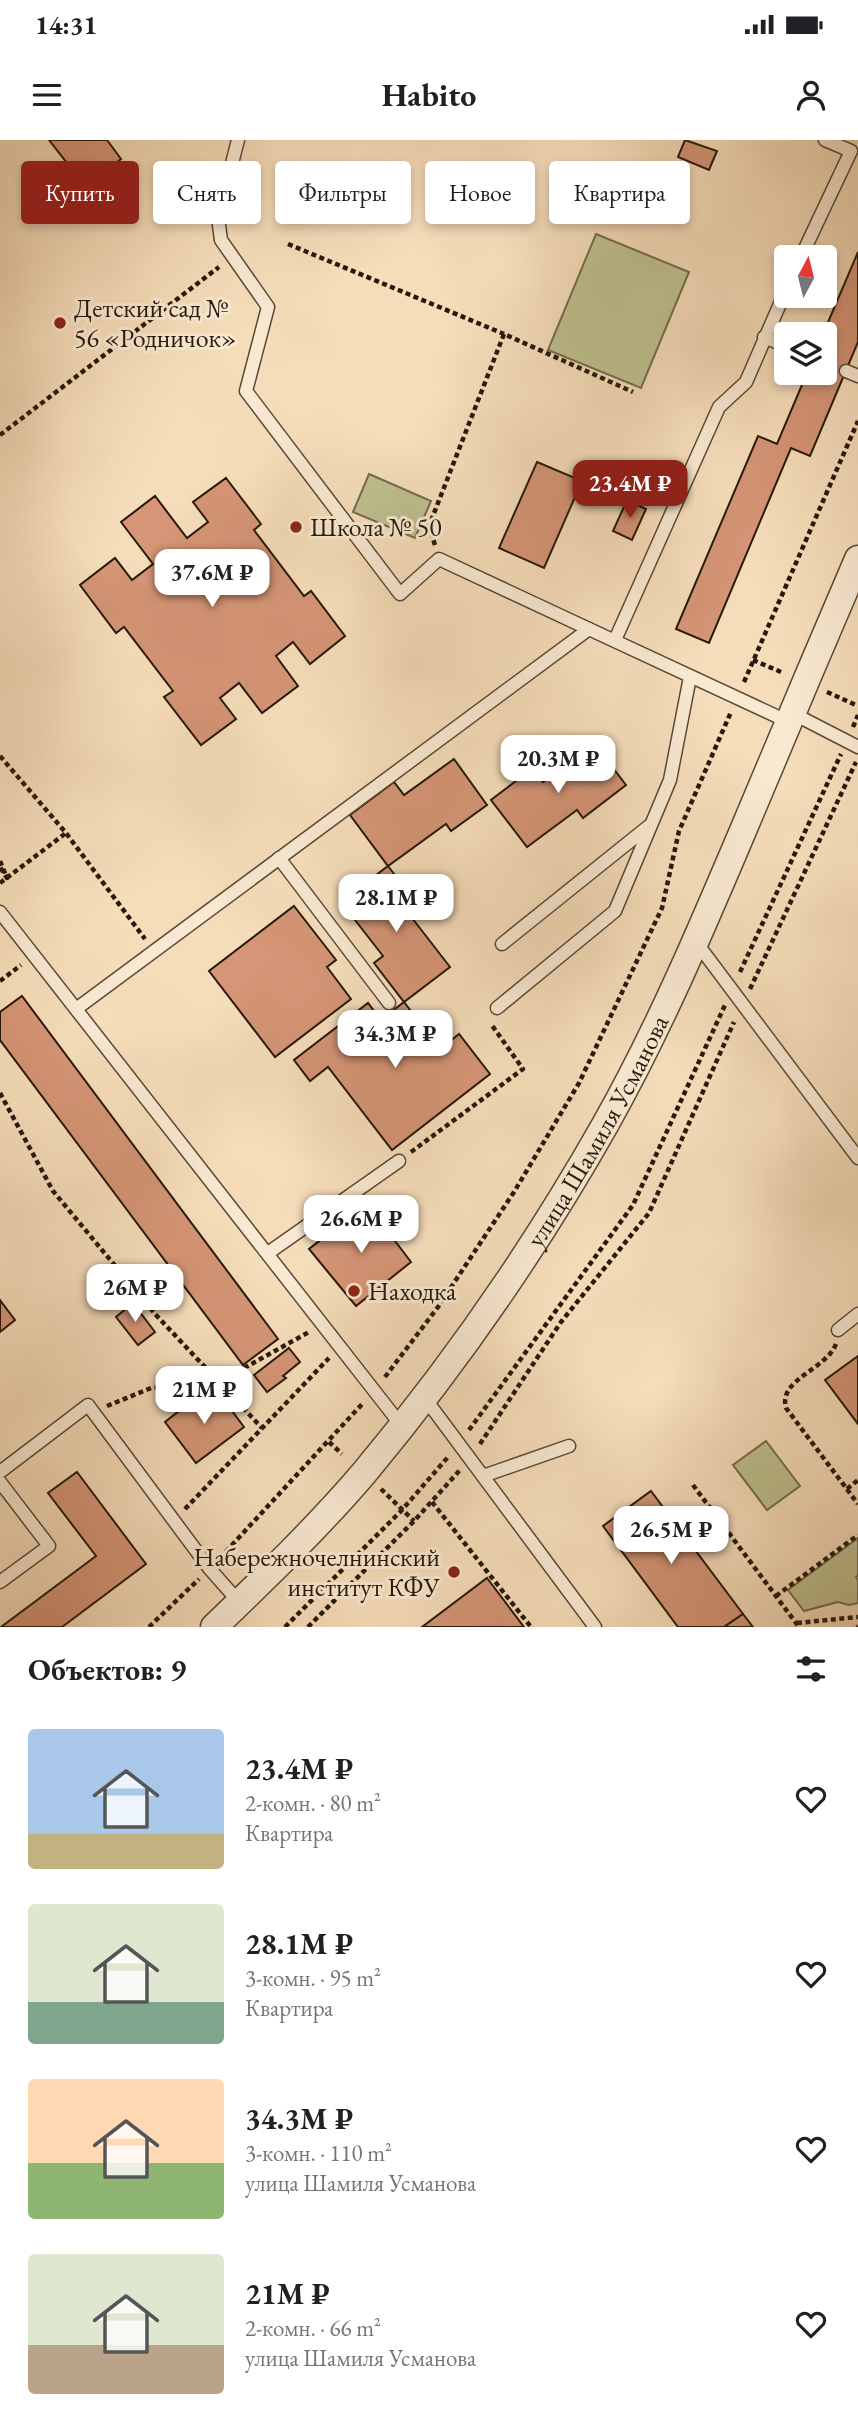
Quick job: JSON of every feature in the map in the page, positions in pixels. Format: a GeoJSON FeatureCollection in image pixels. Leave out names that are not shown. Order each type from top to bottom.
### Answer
{"type":"FeatureCollection","features":[{"type":"Feature","properties":{"kind":"street","name":"улица Шамиля Усманова"},"geometry":{"type":"LineString","coordinates":[[214,1627],[363,1474],[424,1396],[469,1338],[606,1124],[696,942],[858,559]]}},
{"type":"Feature","properties":{"kind":"lane"},"geometry":{"type":"LineString","coordinates":[[238,140],[218,218],[221,240],[268,307],[246,391],[400,594],[439,559],[690,677],[852,744]]}},
{"type":"Feature","properties":{"kind":"lane"},"geometry":{"type":"LineString","coordinates":[[807,245],[850,151],[825,140]]}},
{"type":"Feature","properties":{"kind":"lane"},"geometry":{"type":"LineString","coordinates":[[615,640],[719,407],[746,382],[778,308]]}},
{"type":"Feature","properties":{"kind":"lane"},"geometry":{"type":"LineString","coordinates":[[764,337],[774,341]]}},
{"type":"Feature","properties":{"kind":"lane"},"geometry":{"type":"LineString","coordinates":[[76,1009],[589,629]]}},
{"type":"Feature","properties":{"kind":"lane"},"geometry":{"type":"LineString","coordinates":[[497,1008],[615,911],[670,780],[690,677]]}},
{"type":"Feature","properties":{"kind":"lane"},"geometry":{"type":"LineString","coordinates":[[502,944],[652,823]]}},
{"type":"Feature","properties":{"kind":"lane"},"geometry":{"type":"LineString","coordinates":[[279,858],[389,1003]]}},
{"type":"Feature","properties":{"kind":"lane"},"geometry":{"type":"LineString","coordinates":[[0,912],[401,1425]]}},
{"type":"Feature","properties":{"kind":"lane"},"geometry":{"type":"LineString","coordinates":[[696,942],[858,1158]]}},
{"type":"Feature","properties":{"kind":"lane"},"geometry":{"type":"LineString","coordinates":[[268,1253],[399,1161]]}},
{"type":"Feature","properties":{"kind":"lane"},"geometry":{"type":"LineString","coordinates":[[838,1330],[858,1314]]}},
{"type":"Feature","properties":{"kind":"lane"},"geometry":{"type":"LineString","coordinates":[[424,1396],[595,1627]]}},
{"type":"Feature","properties":{"kind":"lane"},"geometry":{"type":"LineString","coordinates":[[0,1472],[88,1405],[209,1569],[239,1602]]}},
{"type":"Feature","properties":{"kind":"lane"},"geometry":{"type":"LineString","coordinates":[[483,1476],[569,1446]]}},
{"type":"Feature","properties":{"kind":"lane"},"geometry":{"type":"LineString","coordinates":[[0,1482],[48,1546],[0,1582]]}},
{"type":"Feature","properties":{"kind":"path"},"geometry":{"type":"LineString","coordinates":[[288,244],[504,334],[633,392]]}},
{"type":"Feature","properties":{"kind":"path"},"geometry":{"type":"LineString","coordinates":[[0,435],[223,264]]}},
{"type":"Feature","properties":{"kind":"path"},"geometry":{"type":"LineString","coordinates":[[439,559],[429,526],[504,334]]}},
{"type":"Feature","properties":{"kind":"path"},"geometry":{"type":"LineString","coordinates":[[149,1627],[209,1569],[374,1391],[438,1307],[514,1192],[579,1083],[662,908],[679,831],[858,421]]}},
{"type":"Feature","properties":{"kind":"path"},"geometry":{"type":"LineString","coordinates":[[753,660],[781,672]]}},
{"type":"Feature","properties":{"kind":"path"},"geometry":{"type":"LineString","coordinates":[[827,692],[858,706]]}},
{"type":"Feature","properties":{"kind":"path"},"geometry":{"type":"LineString","coordinates":[[285,1627],[402,1510],[459,1444],[633,1205],[732,990],[852,744],[858,715]]}},
{"type":"Feature","properties":{"kind":"path"},"geometry":{"type":"LineString","coordinates":[[0,755],[66,833],[153,951]]}},
{"type":"Feature","properties":{"kind":"path"},"geometry":{"type":"LineString","coordinates":[[309,1627],[414,1521],[470,1459],[561,1322],[649,1213],[742,1004],[858,758]]}},
{"type":"Feature","properties":{"kind":"path"},"geometry":{"type":"LineString","coordinates":[[0,883],[66,833]]}},
{"type":"Feature","properties":{"kind":"path"},"geometry":{"type":"LineString","coordinates":[[0,861],[7,878]]}},
{"type":"Feature","properties":{"kind":"path"},"geometry":{"type":"LineString","coordinates":[[0,867],[7,878]]}},
{"type":"Feature","properties":{"kind":"path"},"geometry":{"type":"LineString","coordinates":[[0,981],[34,955]]}},
{"type":"Feature","properties":{"kind":"path"},"geometry":{"type":"LineString","coordinates":[[399,1161],[523,1069],[486,1017],[497,1008]]}},
{"type":"Feature","properties":{"kind":"path"},"geometry":{"type":"LineString","coordinates":[[0,1093],[53,1191],[156,1315],[262,1428]]}},
{"type":"Feature","properties":{"kind":"path"},"geometry":{"type":"LineString","coordinates":[[93,1412],[151,1388],[219,1382],[324,1324]]}},
{"type":"Feature","properties":{"kind":"path"},"geometry":{"type":"LineString","coordinates":[[838,1330],[835,1347],[828,1358],[788,1388],[784,1398],[786,1408],[858,1504]]}},
{"type":"Feature","properties":{"kind":"path"},"geometry":{"type":"LineString","coordinates":[[175,1520],[341,1346]]}},
{"type":"Feature","properties":{"kind":"path"},"geometry":{"type":"LineString","coordinates":[[328,1442],[342,1454]]}},
{"type":"Feature","properties":{"kind":"path"},"geometry":{"type":"LineString","coordinates":[[847,1489],[858,1480]]}},
{"type":"Feature","properties":{"kind":"path"},"geometry":{"type":"LineString","coordinates":[[693,1485],[797,1625],[858,1617]]}},
{"type":"Feature","properties":{"kind":"path"},"geometry":{"type":"LineString","coordinates":[[381,1489],[414,1521]]}},
{"type":"Feature","properties":{"kind":"path"},"geometry":{"type":"LineString","coordinates":[[432,1502],[531,1627]]}},
{"type":"Feature","properties":{"kind":"path"},"geometry":{"type":"LineString","coordinates":[[776,1596],[858,1535]]}},
{"type":"Feature","properties":{"kind":"green space"},"geometry":{"type":"Polygon","coordinates":[[[596,234],[689,272],[641,388],[548,350],[596,234]]]}},
{"type":"Feature","properties":{"kind":"green space"},"geometry":{"type":"Polygon","coordinates":[[[369,474],[431,501],[415,538],[353,512],[369,474]]]}},
{"type":"Feature","properties":{"kind":"green space"},"geometry":{"type":"Polygon","coordinates":[[[766,1441],[800,1486],[767,1510],[733,1465],[766,1441]]]}},
{"type":"Feature","properties":{"kind":"green space"},"geometry":{"type":"Polygon","coordinates":[[[858,1538],[858,1603],[849,1605],[838,1602],[804,1611],[788,1590],[858,1538]]]}},
{"type":"Feature","properties":{"kind":"building"},"geometry":{"type":"Polygon","coordinates":[[[49,140],[107,140],[121,159],[118,161],[65,161],[49,140]]]}},
{"type":"Feature","properties":{"kind":"building"},"geometry":{"type":"Polygon","coordinates":[[[685,140],[717,151],[709,170],[678,157],[685,140]]]}},
{"type":"Feature","properties":{"kind":"building"},"geometry":{"type":"Polygon","coordinates":[[[858,252],[858,342],[810,456],[791,448],[709,643],[676,629],[758,436],[777,444],[802,385],[837,385],[837,322],[828,322],[834,308],[837,308],[837,301],[858,252]]]}},
{"type":"Feature","properties":{"kind":"building"},"geometry":{"type":"Polygon","coordinates":[[[537,462],[582,481],[544,568],[499,548],[537,462]]]}},
{"type":"Feature","properties":{"kind":"building"},"geometry":{"type":"Polygon","coordinates":[[[226,478],[261,524],[254,530],[304,596],[311,591],[345,636],[310,664],[293,642],[276,656],[298,686],[262,713],[239,683],[220,698],[236,719],[201,745],[164,697],[173,691],[124,627],[116,633],[80,585],[115,558],[132,580],[153,564],[121,522],[155,496],[187,538],[208,522],[193,502],[226,478]]]}},
{"type":"Feature","properties":{"kind":"building"},"geometry":{"type":"Polygon","coordinates":[[[627,500],[646,509],[632,540],[613,531],[627,500]]]}},
{"type":"Feature","properties":{"kind":"building"},"geometry":{"type":"Polygon","coordinates":[[[594,743],[626,785],[583,818],[577,810],[527,847],[491,800],[533,768],[543,782],[594,743]]]}},
{"type":"Feature","properties":{"kind":"building"},"geometry":{"type":"Polygon","coordinates":[[[454,759],[487,805],[451,831],[446,824],[388,866],[350,815],[394,782],[404,795],[454,759]]]}},
{"type":"Feature","properties":{"kind":"building"},"geometry":{"type":"Polygon","coordinates":[[[388,866],[419,907],[409,914],[450,967],[404,1002],[374,963],[383,956],[341,902],[388,866]]]}},
{"type":"Feature","properties":{"kind":"building"},"geometry":{"type":"Polygon","coordinates":[[[294,906],[336,960],[327,967],[351,999],[275,1057],[209,971],[294,906]]]}},
{"type":"Feature","properties":{"kind":"building"},"geometry":{"type":"Polygon","coordinates":[[[22,996],[278,1339],[243,1365],[0,1040],[0,1012],[22,996]]]}},
{"type":"Feature","properties":{"kind":"building"},"geometry":{"type":"Polygon","coordinates":[[[404,1002],[440,1049],[459,1034],[490,1074],[392,1150],[328,1067],[310,1081],[294,1060],[368,1003],[381,1020],[404,1002]]]}},
{"type":"Feature","properties":{"kind":"building"},"geometry":{"type":"Polygon","coordinates":[[[367,1204],[411,1262],[356,1306],[309,1249],[367,1204]]]}},
{"type":"Feature","properties":{"kind":"building"},"geometry":{"type":"Polygon","coordinates":[[[0,1300],[15,1320],[0,1332],[0,1300]]]}},
{"type":"Feature","properties":{"kind":"building"},"geometry":{"type":"Polygon","coordinates":[[[133,1303],[155,1332],[138,1345],[116,1317],[133,1303]]]}},
{"type":"Feature","properties":{"kind":"building"},"geometry":{"type":"Polygon","coordinates":[[[289,1348],[300,1362],[283,1376],[286,1378],[267,1392],[254,1375],[289,1348]]]}},
{"type":"Feature","properties":{"kind":"building"},"geometry":{"type":"Polygon","coordinates":[[[858,1356],[858,1424],[825,1380],[858,1356]]]}},
{"type":"Feature","properties":{"kind":"building"},"geometry":{"type":"Polygon","coordinates":[[[206,1390],[217,1404],[223,1399],[244,1427],[196,1463],[165,1422],[206,1390]]]}},
{"type":"Feature","properties":{"kind":"building"},"geometry":{"type":"Polygon","coordinates":[[[77,1472],[146,1564],[62,1627],[1,1627],[96,1556],[48,1493],[77,1472]]]}},
{"type":"Feature","properties":{"kind":"building"},"geometry":{"type":"Polygon","coordinates":[[[651,1491],[743,1614],[724,1627],[678,1627],[603,1526],[651,1491]]]}},
{"type":"Feature","properties":{"kind":"building"},"geometry":{"type":"Polygon","coordinates":[[[487,1578],[524,1627],[422,1627],[487,1578]]]}},
{"type":"Feature","properties":{"kind":"building"},"geometry":{"type":"Polygon","coordinates":[[[743,1614],[753,1627],[724,1627],[743,1614]]]}},
{"type":"Feature","properties":{"kind":"place","name":"Детский сад № 56 «Родничок»"},"geometry":{"type":"Point","coordinates":[60,323]}},
{"type":"Feature","properties":{"kind":"place","name":"Школа № 50"},"geometry":{"type":"Point","coordinates":[296,527]}},
{"type":"Feature","properties":{"kind":"place","name":"Находка"},"geometry":{"type":"Point","coordinates":[354,1291]}},
{"type":"Feature","properties":{"kind":"place","name":"Набережночелнинский институт КФУ"},"geometry":{"type":"Point","coordinates":[454,1572]}}]}
